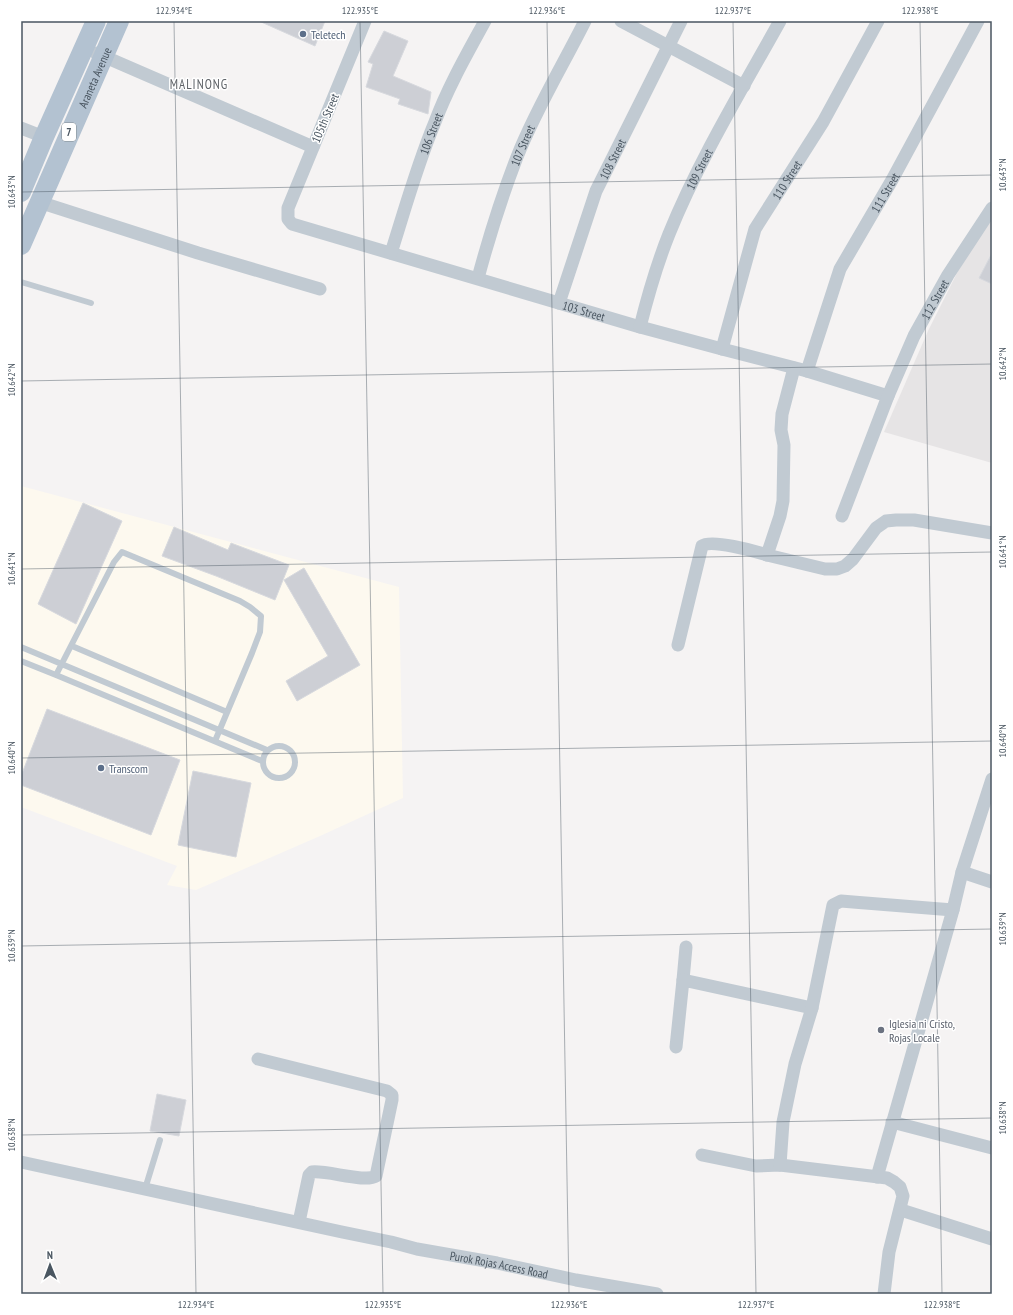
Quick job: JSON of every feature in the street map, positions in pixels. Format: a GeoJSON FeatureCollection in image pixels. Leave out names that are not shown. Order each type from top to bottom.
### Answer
{"type":"FeatureCollection","features":[{"type":"Feature","properties":{"kind":"main road","name":"Araneta Avenue"},"geometry":{"type":"LineString","coordinates":[[21,192],[96,21]]}},
{"type":"Feature","properties":{"kind":"main road","name":"Araneta Avenue"},"geometry":{"type":"LineString","coordinates":[[21,244],[120,21]]}},
{"type":"Feature","properties":{"kind":"street","name":"105th Street"},"geometry":{"type":"LineString","coordinates":[[287,215],[288,208],[365,21]]}},
{"type":"Feature","properties":{"kind":"street","name":"106 Street"},"geometry":{"type":"LineString","coordinates":[[391,253],[413,182],[435,120],[485,21]]}},
{"type":"Feature","properties":{"kind":"street","name":"107 Street"},"geometry":{"type":"LineString","coordinates":[[478,278],[495,218],[518,155],[537,114],[586,21]]}},
{"type":"Feature","properties":{"kind":"street"},"geometry":{"type":"LineString","coordinates":[[621,21],[744,86]]}},
{"type":"Feature","properties":{"kind":"street","name":"108 Street"},"geometry":{"type":"LineString","coordinates":[[559,303],[596,191],[681,21]]}},
{"type":"Feature","properties":{"kind":"street","name":"109 Street"},"geometry":{"type":"LineString","coordinates":[[640,326],[659,260],[669,233],[691,185],[780,21]]}},
{"type":"Feature","properties":{"kind":"street","name":"110 Street"},"geometry":{"type":"LineString","coordinates":[[722,349],[755,230],[823,122],[878,21]]}},
{"type":"Feature","properties":{"kind":"street","name":"111 Street"},"geometry":{"type":"LineString","coordinates":[[807,371],[840,268],[892,180],[978,21]]}},
{"type":"Feature","properties":{"kind":"street"},"geometry":{"type":"LineString","coordinates":[[84,48],[313,147]]}},
{"type":"Feature","properties":{"kind":"street"},"geometry":{"type":"LineString","coordinates":[[21,128],[44,137]]}},
{"type":"Feature","properties":{"kind":"street"},"geometry":{"type":"LineString","coordinates":[[39,202],[198,253],[320,288]]}},
{"type":"Feature","properties":{"kind":"street","name":"112 Street"},"geometry":{"type":"LineString","coordinates":[[842,516],[888,396],[914,336],[948,275],[992,208]]}},
{"type":"Feature","properties":{"kind":"street","name":"103 Street"},"geometry":{"type":"LineString","coordinates":[[287,215],[289,222],[296,226],[640,326],[807,371],[888,396]]}},
{"type":"Feature","properties":{"kind":"street"},"geometry":{"type":"LineString","coordinates":[[767,555],[780,516],[783,500],[784,446],[781,430],[782,414],[794,368]]}},
{"type":"Feature","properties":{"kind":"street"},"geometry":{"type":"LineString","coordinates":[[678,645],[702,546],[708,543],[751,549],[767,555],[824,569],[837,569],[845,566],[876,528],[886,521],[914,520],[992,533]]}},
{"type":"Feature","properties":{"kind":"street"},"geometry":{"type":"LineString","coordinates":[[877,1177],[953,910],[962,872],[992,780]]}},
{"type":"Feature","properties":{"kind":"street"},"geometry":{"type":"LineString","coordinates":[[962,872],[992,882]]}},
{"type":"Feature","properties":{"kind":"street"},"geometry":{"type":"LineString","coordinates":[[780,1165],[783,1122],[795,1064],[812,1008],[833,905],[841,901],[953,910]]}},
{"type":"Feature","properties":{"kind":"street"},"geometry":{"type":"LineString","coordinates":[[676,1047],[686,947]]}},
{"type":"Feature","properties":{"kind":"street"},"geometry":{"type":"LineString","coordinates":[[683,980],[812,1008]]}},
{"type":"Feature","properties":{"kind":"street"},"geometry":{"type":"LineString","coordinates":[[258,1059],[387,1091],[392,1095],[376,1176],[373,1178],[362,1178],[312,1172],[309,1176],[299,1222]]}},
{"type":"Feature","properties":{"kind":"street"},"geometry":{"type":"LineString","coordinates":[[892,1122],[992,1148]]}},
{"type":"Feature","properties":{"kind":"street"},"geometry":{"type":"LineString","coordinates":[[702,1155],[756,1166],[780,1165],[887,1178],[894,1182],[900,1187],[903,1196],[901,1210],[889,1252],[884,1294]]}},
{"type":"Feature","properties":{"kind":"street","name":"Purok Rojas Access Road"},"geometry":{"type":"LineString","coordinates":[[21,1162],[223,1207],[391,1242],[417,1249],[496,1262],[576,1280],[657,1294]]}},
{"type":"Feature","properties":{"kind":"street"},"geometry":{"type":"LineString","coordinates":[[901,1210],[992,1239]]}},
{"type":"Feature","properties":{"kind":"lane"},"geometry":{"type":"LineString","coordinates":[[21,282],[91,303]]}},
{"type":"Feature","properties":{"kind":"lane"},"geometry":{"type":"LineString","coordinates":[[56,675],[114,562],[122,552],[240,601],[261,616],[260,632],[215,741]]}},
{"type":"Feature","properties":{"kind":"lane"},"geometry":{"type":"LineString","coordinates":[[72,646],[227,712]]}},
{"type":"Feature","properties":{"kind":"lane"},"geometry":{"type":"LineString","coordinates":[[21,647],[267,750]]}},
{"type":"Feature","properties":{"kind":"lane"},"geometry":{"type":"LineString","coordinates":[[21,661],[262,761]]}},
{"type":"Feature","properties":{"kind":"lane"},"geometry":{"type":"LineString","coordinates":[[106,696],[111,684]]}},
{"type":"Feature","properties":{"kind":"lane"},"geometry":{"type":"LineString","coordinates":[[136,708],[142,697]]}},
{"type":"Feature","properties":{"kind":"lane"},"geometry":{"type":"LineString","coordinates":[[281,745],[292,751],[295,757],[296,765],[292,773],[283,778],[271,776],[266,772],[262,761],[267,750],[273,746],[281,745]]}},
{"type":"Feature","properties":{"kind":"lane"},"geometry":{"type":"LineString","coordinates":[[146,1189],[160,1140]]}},
{"type":"Feature","properties":{"kind":"shaded area"},"geometry":{"type":"Polygon","coordinates":[[[992,215],[992,463],[884,432],[928,331],[957,273],[992,215]]]}},
{"type":"Feature","properties":{"kind":"shaded area"},"geometry":{"type":"Polygon","coordinates":[[[21,486],[399,587],[403,798],[196,890],[167,885],[177,866],[21,807],[21,486]]]}},
{"type":"Feature","properties":{"kind":"building","name":"Teletech"},"geometry":{"type":"Polygon","coordinates":[[[259,21],[325,21],[315,46],[259,21]]]}},
{"type":"Feature","properties":{"kind":"building"},"geometry":{"type":"Polygon","coordinates":[[[384,31],[408,41],[393,76],[431,92],[428,114],[398,104],[400,99],[366,87],[373,64],[368,62],[384,31]]]}},
{"type":"Feature","properties":{"kind":"building"},"geometry":{"type":"Polygon","coordinates":[[[992,253],[992,284],[979,278],[992,253]]]}},
{"type":"Feature","properties":{"kind":"building"},"geometry":{"type":"Polygon","coordinates":[[[83,503],[122,521],[76,624],[38,604],[83,503]]]}},
{"type":"Feature","properties":{"kind":"building"},"geometry":{"type":"Polygon","coordinates":[[[174,527],[228,550],[231,543],[289,565],[275,600],[162,556],[174,527]]]}},
{"type":"Feature","properties":{"kind":"building"},"geometry":{"type":"Polygon","coordinates":[[[304,568],[360,665],[297,701],[286,681],[328,656],[284,580],[304,568]]]}},
{"type":"Feature","properties":{"kind":"building","name":"Transcom"},"geometry":{"type":"Polygon","coordinates":[[[47,709],[180,760],[151,835],[21,785],[21,776],[47,709]]]}},
{"type":"Feature","properties":{"kind":"building"},"geometry":{"type":"Polygon","coordinates":[[[193,771],[251,783],[236,857],[178,845],[193,771]]]}},
{"type":"Feature","properties":{"kind":"building"},"geometry":{"type":"Polygon","coordinates":[[[157,1094],[186,1100],[179,1136],[150,1131],[157,1094]]]}},
{"type":"Feature","properties":{"kind":"place","name":"Teletech"},"geometry":{"type":"Point","coordinates":[303,34]}},
{"type":"Feature","properties":{"kind":"place","name":"Transcom"},"geometry":{"type":"Point","coordinates":[101,768]}},
{"type":"Feature","properties":{"kind":"place","name":"Iglesia ni Cristo, Rojas Locale"},"geometry":{"type":"Point","coordinates":[881,1030]}},
{"type":"Feature","properties":{"kind":"district","name":"MALINONG"},"geometry":{"type":"Point","coordinates":[199,84]}}]}
